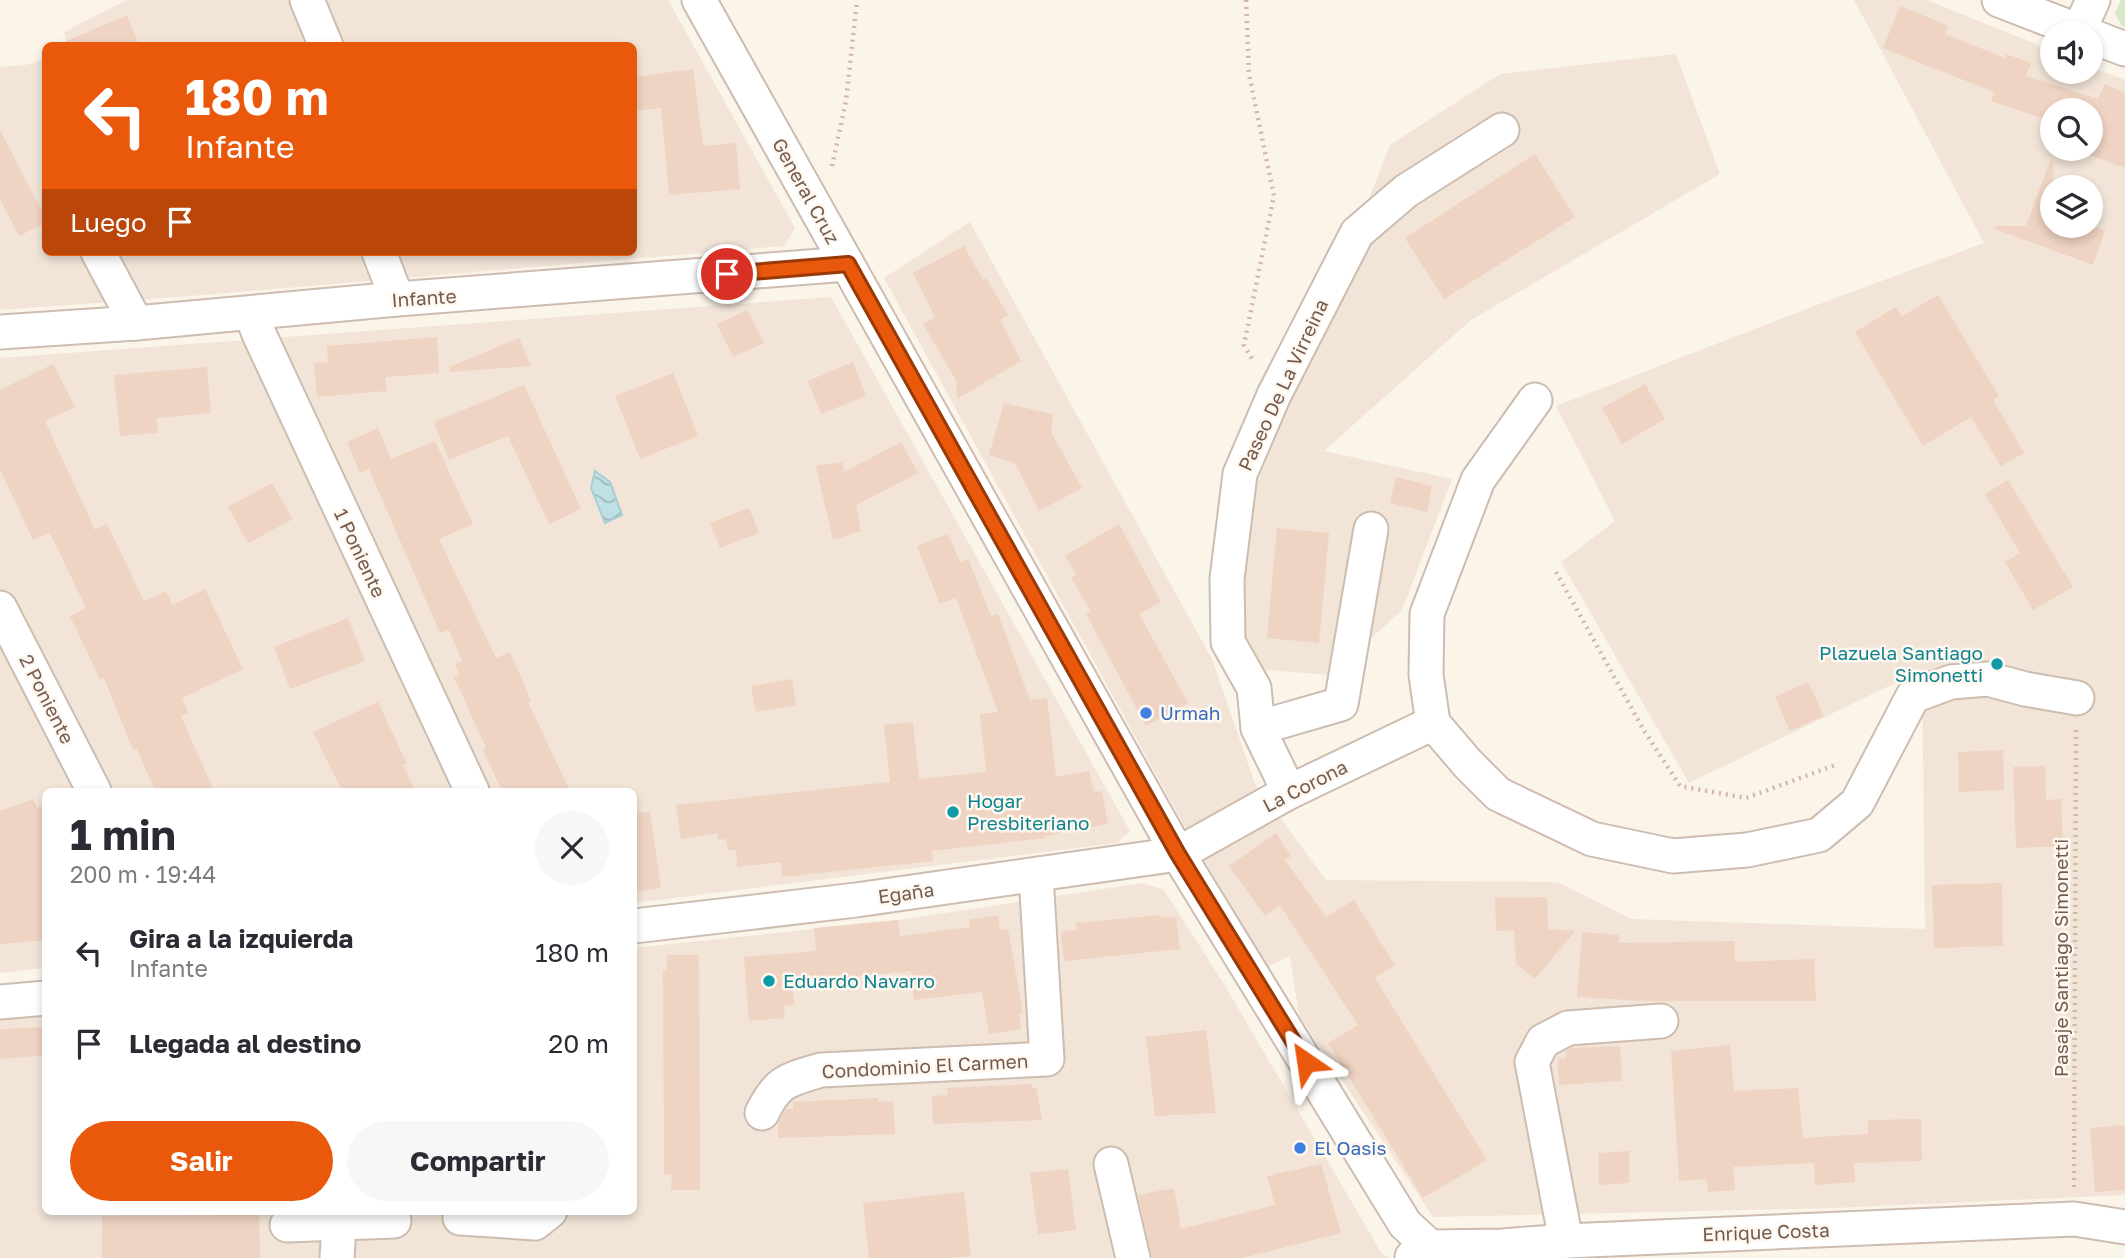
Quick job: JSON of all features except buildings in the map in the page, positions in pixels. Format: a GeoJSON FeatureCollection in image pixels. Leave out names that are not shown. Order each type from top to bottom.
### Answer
{"type":"FeatureCollection","features":[{"type":"Feature","properties":{"kind":"street"},"geometry":{"type":"LineString","coordinates":[[307,0],[325,42]]}},
{"type":"Feature","properties":{"kind":"street","name":"General Cruz"},"geometry":{"type":"LineString","coordinates":[[699,0],[1178,854],[1420,1252]]}},
{"type":"Feature","properties":{"kind":"street"},"geometry":{"type":"LineString","coordinates":[[1999,0],[2054,21]]}},
{"type":"Feature","properties":{"kind":"street"},"geometry":{"type":"LineString","coordinates":[[2088,21],[2093,0]]}},
{"type":"Feature","properties":{"kind":"street"},"geometry":{"type":"LineString","coordinates":[[2103,40],[2125,49]]}},
{"type":"Feature","properties":{"kind":"street","name":"Paseo De La Virreina"},"geometry":{"type":"LineString","coordinates":[[1289,792],[1258,728],[1254,688],[1228,642],[1227,579],[1240,474],[1274,395],[1357,233],[1406,191],[1503,130]]}},
{"type":"Feature","properties":{"kind":"street"},"geometry":{"type":"LineString","coordinates":[[100,256],[136,323]]}},
{"type":"Feature","properties":{"kind":"street"},"geometry":{"type":"LineString","coordinates":[[381,256],[397,299]]}},
{"type":"Feature","properties":{"kind":"street","name":"Infante"},"geometry":{"type":"LineString","coordinates":[[0,332],[848,264]]}},
{"type":"Feature","properties":{"kind":"street","name":"1 Poniente"},"geometry":{"type":"LineString","coordinates":[[251,313],[471,788]]}},
{"type":"Feature","properties":{"kind":"street"},"geometry":{"type":"LineString","coordinates":[[1535,400],[1478,480],[1427,614],[1426,675],[1433,723],[1498,794],[1592,839],[1673,856],[1747,850],[1819,835],[1857,803],[1913,696],[1951,682],[1989,678],[2025,689],[2077,698]]}},
{"type":"Feature","properties":{"kind":"street"},"geometry":{"type":"LineString","coordinates":[[1258,728],[1342,704],[1371,529]]}},
{"type":"Feature","properties":{"kind":"street","name":"2 Poniente"},"geometry":{"type":"LineString","coordinates":[[0,608],[92,788]]}},
{"type":"Feature","properties":{"kind":"street","name":"La Corona"},"geometry":{"type":"LineString","coordinates":[[1178,854],[1289,792],[1433,723]]}},
{"type":"Feature","properties":{"kind":"street","name":"Egaña"},"geometry":{"type":"LineString","coordinates":[[637,926],[856,900],[1178,854]]}},
{"type":"Feature","properties":{"kind":"street","name":"Condominio El Carmen"},"geometry":{"type":"LineString","coordinates":[[762,1113],[772,1092],[790,1080],[821,1070],[1047,1059],[1037,874]]}},
{"type":"Feature","properties":{"kind":"street"},"geometry":{"type":"LineString","coordinates":[[0,1002],[42,998]]}},
{"type":"Feature","properties":{"kind":"street"},"geometry":{"type":"LineString","coordinates":[[1566,1241],[1532,1062],[1543,1041],[1568,1028],[1661,1021]]}},
{"type":"Feature","properties":{"kind":"street"},"geometry":{"type":"LineString","coordinates":[[1111,1164],[1133,1258]]}},
{"type":"Feature","properties":{"kind":"street"},"geometry":{"type":"LineString","coordinates":[[460,1218],[535,1223],[545,1215]]}},
{"type":"Feature","properties":{"kind":"street","name":"Enrique Costa"},"geometry":{"type":"LineString","coordinates":[[1420,1252],[1566,1241],[2074,1219],[2125,1227]]}},
{"type":"Feature","properties":{"kind":"street"},"geometry":{"type":"LineString","coordinates":[[287,1225],[394,1222]]}},
{"type":"Feature","properties":{"kind":"street"},"geometry":{"type":"LineString","coordinates":[[337,1258],[338,1224]]}},
{"type":"Feature","properties":{"kind":"path"},"geometry":{"type":"LineString","coordinates":[[808,195],[829,180],[846,101],[857,0]]}},
{"type":"Feature","properties":{"kind":"path"},"geometry":{"type":"LineString","coordinates":[[1246,0],[1249,74],[1274,196],[1244,345],[1274,395]]}},
{"type":"Feature","properties":{"kind":"path"},"geometry":{"type":"LineString","coordinates":[[1556,572],[1643,729],[1680,786],[1746,798],[1806,777],[1887,743]]}},
{"type":"Feature","properties":{"kind":"path","name":"Pasaje Santiago Simonetti"},"geometry":{"type":"LineString","coordinates":[[2074,1219],[2077,698]]}},
{"type":"Feature","properties":{"kind":"shaded area"},"geometry":{"type":"Polygon","coordinates":[[[127,0],[668,0],[795,228],[784,246],[0,310],[0,67],[25,65],[42,60],[42,256],[637,256],[637,42],[68,42],[64,32],[127,0]]]}},
{"type":"Feature","properties":{"kind":"shaded area"},"geometry":{"type":"Polygon","coordinates":[[[1854,0],[1927,0],[2040,46],[2040,84],[2103,84],[2103,72],[2125,80],[2125,1195],[1834,1208],[1433,1217],[1299,1015],[1290,956],[1267,967],[1187,831],[884,278],[970,222],[1212,659],[1255,784],[1326,880],[1557,882],[1632,919],[1925,929],[1922,670],[1689,783],[1561,562],[1615,521],[1556,406],[1984,243],[1854,0]]]}},
{"type":"Feature","properties":{"kind":"shaded area"},"geometry":{"type":"Polygon","coordinates":[[[1676,54],[1720,174],[1471,320],[1324,451],[1452,479],[1402,610],[1331,675],[1253,669],[1242,642],[1250,502],[1390,145],[1500,74],[1676,54]]]}},
{"type":"Feature","properties":{"kind":"shaded area"},"geometry":{"type":"Polygon","coordinates":[[[831,297],[1130,831],[1117,843],[637,903],[637,788],[42,788],[42,968],[0,973],[0,358],[831,297]]]}},
{"type":"Feature","properties":{"kind":"shaded area"},"geometry":{"type":"Polygon","coordinates":[[[1143,883],[1164,890],[1224,984],[1382,1254],[1391,1258],[0,1258],[0,1017],[42,1013],[42,1215],[637,1215],[637,948],[898,920],[1143,883]]]}},
{"type":"Feature","properties":{"kind":"green space"},"geometry":{"type":"Polygon","coordinates":[[[2121,0],[2125,0],[2125,27],[2115,13],[2121,0]]]}},
{"type":"Feature","properties":{"kind":"water"},"geometry":{"type":"Polygon","coordinates":[[[595,471],[610,482],[622,515],[605,523],[591,488],[595,471]]]}},
{"type":"Feature","properties":{"kind":"place","name":"Plazuela Santiago Simonetti"},"geometry":{"type":"Point","coordinates":[1997,664]}},
{"type":"Feature","properties":{"kind":"place","name":"Urmah"},"geometry":{"type":"Point","coordinates":[1146,713]}},
{"type":"Feature","properties":{"kind":"place","name":"Hogar Presbiteriano"},"geometry":{"type":"Point","coordinates":[953,812]}},
{"type":"Feature","properties":{"kind":"place","name":"Eduardo Navarro"},"geometry":{"type":"Point","coordinates":[769,981]}},
{"type":"Feature","properties":{"kind":"place","name":"El Oasis"},"geometry":{"type":"Point","coordinates":[1300,1148]}},
{"type":"Feature","properties":{"kind":"route"},"geometry":{"type":"LineString","coordinates":[[727,274],[848,264],[1178,854],[1306,1062]]}}]}
